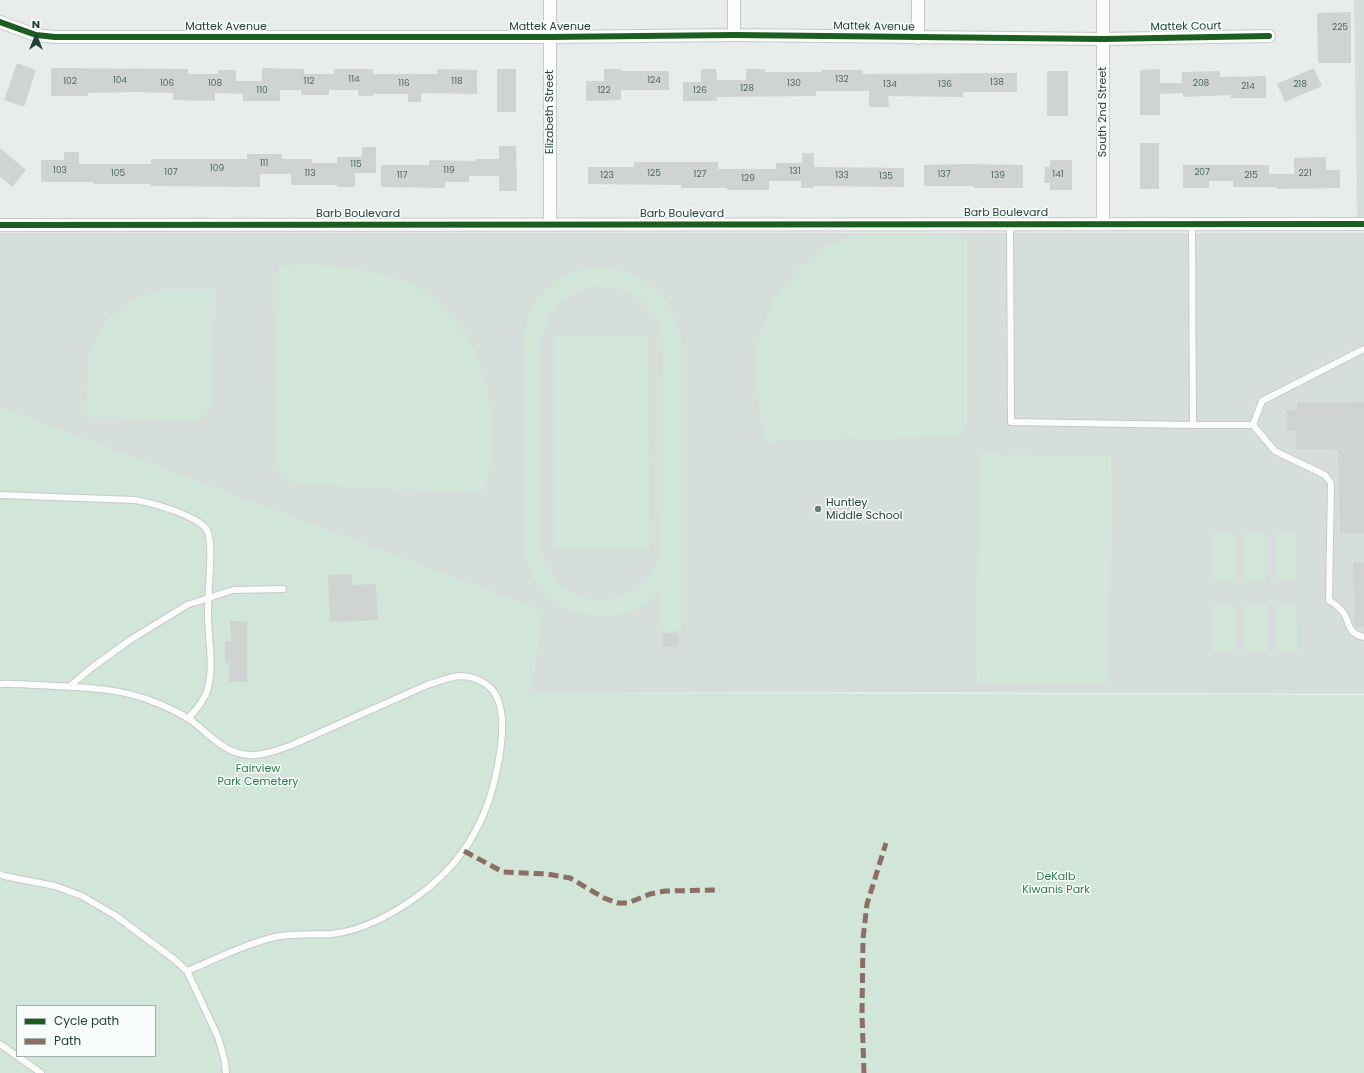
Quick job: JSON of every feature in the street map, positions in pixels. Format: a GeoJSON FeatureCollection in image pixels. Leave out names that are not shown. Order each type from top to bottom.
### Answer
{"type":"FeatureCollection","features":[{"type":"Feature","properties":{"kind":"street","name":"Elizabeth Street"},"geometry":{"type":"LineString","coordinates":[[550,0],[550,224]]}},
{"type":"Feature","properties":{"kind":"street"},"geometry":{"type":"LineString","coordinates":[[734,0],[734,35]]}},
{"type":"Feature","properties":{"kind":"street"},"geometry":{"type":"LineString","coordinates":[[918,0],[918,38]]}},
{"type":"Feature","properties":{"kind":"street","name":"South 2nd Street"},"geometry":{"type":"LineString","coordinates":[[1103,0],[1103,223]]}},
{"type":"Feature","properties":{"kind":"street","name":"Mattek Avenue"},"geometry":{"type":"LineString","coordinates":[[0,22],[36,35],[55,37],[550,37],[734,35],[1103,39]]}},
{"type":"Feature","properties":{"kind":"street","name":"Mattek Court"},"geometry":{"type":"LineString","coordinates":[[1103,39],[1269,36]]}},
{"type":"Feature","properties":{"kind":"street","name":"Barb Boulevard"},"geometry":{"type":"LineString","coordinates":[[0,225],[1010,223],[1364,224]]}},
{"type":"Feature","properties":{"kind":"lane"},"geometry":{"type":"LineString","coordinates":[[1010,223],[1011,422],[1253,424]]}},
{"type":"Feature","properties":{"kind":"lane"},"geometry":{"type":"LineString","coordinates":[[1192,224],[1193,424]]}},
{"type":"Feature","properties":{"kind":"lane"},"geometry":{"type":"LineString","coordinates":[[1253,424],[1262,401],[1364,349]]}},
{"type":"Feature","properties":{"kind":"lane"},"geometry":{"type":"LineString","coordinates":[[1253,424],[1275,451],[1325,475],[1331,483],[1329,600],[1342,611],[1349,627],[1357,635],[1364,637]]}},
{"type":"Feature","properties":{"kind":"lane"},"geometry":{"type":"LineString","coordinates":[[0,495],[135,500],[152,503],[195,519],[207,530],[210,542],[208,615],[211,666],[208,688],[201,703],[188,719]]}},
{"type":"Feature","properties":{"kind":"lane"},"geometry":{"type":"LineString","coordinates":[[69,687],[90,669],[130,640],[187,605],[232,590],[283,589]]}},
{"type":"Feature","properties":{"kind":"lane"},"geometry":{"type":"LineString","coordinates":[[0,684],[100,689],[135,696],[155,702],[179,713],[225,748],[236,753],[255,756],[292,744],[427,685],[450,678],[464,676],[474,678],[488,685],[494,692],[499,701],[502,734],[497,773],[493,786],[479,826],[466,848],[450,868],[427,889],[374,923],[332,934],[276,937],[261,941],[187,971]]}},
{"type":"Feature","properties":{"kind":"lane"},"geometry":{"type":"LineString","coordinates":[[0,874],[55,886],[82,896],[116,916],[175,960],[187,971],[218,1037],[225,1062],[226,1073]]}},
{"type":"Feature","properties":{"kind":"lane"},"geometry":{"type":"LineString","coordinates":[[0,1044],[16,1055]]}},
{"type":"Feature","properties":{"kind":"lane"},"geometry":{"type":"LineString","coordinates":[[18,1057],[41,1073]]}},
{"type":"Feature","properties":{"kind":"shaded area"},"geometry":{"type":"Polygon","coordinates":[[[1354,0],[1364,0],[1364,218],[1357,218],[1354,0]]]}},
{"type":"Feature","properties":{"kind":"shaded area","name":"Huntley Middle School"},"geometry":{"type":"Polygon","coordinates":[[[0,233],[1364,233],[1364,694],[882,692],[530,693],[542,611],[0,408],[0,233]]]}},
{"type":"Feature","properties":{"kind":"green space"},"geometry":{"type":"Polygon","coordinates":[[[858,235],[967,237],[967,425],[958,437],[766,441],[760,412],[757,381],[757,346],[773,300],[803,265],[824,247],[858,235]]]}},
{"type":"Feature","properties":{"kind":"green space"},"geometry":{"type":"Polygon","coordinates":[[[317,264],[368,271],[392,277],[416,287],[435,300],[463,330],[474,350],[480,366],[489,402],[492,438],[491,456],[489,476],[483,493],[293,484],[275,465],[279,265],[317,264]]]}},
{"type":"Feature","properties":{"kind":"green space"},"geometry":{"type":"Polygon","coordinates":[[[609,268],[632,275],[650,285],[658,292],[671,310],[679,332],[681,343],[681,630],[662,631],[661,588],[649,602],[627,613],[602,616],[578,613],[566,608],[556,602],[538,584],[531,573],[525,555],[523,541],[523,346],[528,319],[536,302],[555,282],[577,271],[609,268]],[[598,286],[584,289],[569,296],[555,307],[550,315],[544,331],[540,351],[540,542],[544,560],[551,573],[563,588],[588,599],[604,600],[621,597],[638,589],[652,573],[660,557],[662,540],[663,343],[659,322],[648,307],[632,294],[614,287],[598,286]]]}},
{"type":"Feature","properties":{"kind":"green space"},"geometry":{"type":"Polygon","coordinates":[[[164,289],[215,289],[211,407],[199,420],[86,417],[89,358],[99,332],[115,312],[137,298],[164,289]]]}},
{"type":"Feature","properties":{"kind":"green space"},"geometry":{"type":"Polygon","coordinates":[[[554,336],[648,336],[649,549],[554,549],[554,336]]]}},
{"type":"Feature","properties":{"kind":"green space","name":"Fairview Park Cemetery"},"geometry":{"type":"Polygon","coordinates":[[[0,408],[542,611],[530,693],[1364,695],[1364,1073],[0,1073],[0,408]]]}},
{"type":"Feature","properties":{"kind":"green space"},"geometry":{"type":"Polygon","coordinates":[[[979,455],[1111,456],[1109,684],[977,683],[979,455]]]}},
{"type":"Feature","properties":{"kind":"green space"},"geometry":{"type":"Polygon","coordinates":[[[1214,534],[1235,534],[1235,581],[1214,581],[1214,534]]]}},
{"type":"Feature","properties":{"kind":"green space"},"geometry":{"type":"Polygon","coordinates":[[[1244,534],[1265,534],[1265,581],[1244,581],[1244,534]]]}},
{"type":"Feature","properties":{"kind":"green space"},"geometry":{"type":"Polygon","coordinates":[[[1275,534],[1296,534],[1296,580],[1275,580],[1275,534]]]}},
{"type":"Feature","properties":{"kind":"green space"},"geometry":{"type":"Polygon","coordinates":[[[1244,605],[1266,605],[1266,652],[1244,652],[1244,605]]]}},
{"type":"Feature","properties":{"kind":"green space"},"geometry":{"type":"Polygon","coordinates":[[[1275,605],[1296,605],[1297,652],[1275,652],[1275,605]]]}},
{"type":"Feature","properties":{"kind":"green space"},"geometry":{"type":"Polygon","coordinates":[[[1214,606],[1235,606],[1235,652],[1214,652],[1214,606]]]}},
{"type":"Feature","properties":{"kind":"building"},"geometry":{"type":"Polygon","coordinates":[[[1351,12],[1351,63],[1318,63],[1317,13],[1351,12]]]}},
{"type":"Feature","properties":{"kind":"building"},"geometry":{"type":"Polygon","coordinates":[[[17,63],[36,70],[24,107],[4,100],[17,63]]]}},
{"type":"Feature","properties":{"kind":"building"},"geometry":{"type":"Polygon","coordinates":[[[51,68],[188,69],[188,74],[218,74],[218,70],[236,70],[236,81],[262,81],[262,68],[304,69],[304,74],[334,74],[334,69],[373,69],[373,74],[437,74],[437,69],[477,70],[477,94],[421,93],[421,102],[408,102],[408,94],[373,94],[373,96],[358,96],[358,90],[329,90],[329,95],[301,95],[301,90],[280,90],[280,101],[243,101],[243,94],[215,93],[215,101],[173,100],[173,93],[88,93],[88,96],[51,96],[51,68]]]}},
{"type":"Feature","properties":{"kind":"building"},"geometry":{"type":"Polygon","coordinates":[[[1314,68],[1322,86],[1285,102],[1277,84],[1314,68]]]}},
{"type":"Feature","properties":{"kind":"building"},"geometry":{"type":"Polygon","coordinates":[[[497,69],[516,69],[516,112],[497,112],[497,69]]]}},
{"type":"Feature","properties":{"kind":"building"},"geometry":{"type":"Polygon","coordinates":[[[604,69],[621,69],[621,71],[669,71],[669,90],[621,90],[621,100],[586,101],[586,81],[604,81],[604,69]]]}},
{"type":"Feature","properties":{"kind":"building"},"geometry":{"type":"Polygon","coordinates":[[[701,69],[716,69],[717,80],[746,80],[746,69],[765,69],[765,72],[863,70],[863,74],[1017,73],[1017,92],[963,92],[963,97],[888,96],[889,107],[869,107],[869,91],[816,91],[816,96],[717,97],[717,101],[683,101],[683,82],[701,82],[701,69]]]}},
{"type":"Feature","properties":{"kind":"building"},"geometry":{"type":"Polygon","coordinates":[[[1160,69],[1160,83],[1182,83],[1182,72],[1220,71],[1220,77],[1266,76],[1266,98],[1231,98],[1231,95],[1183,97],[1183,93],[1160,94],[1160,115],[1140,115],[1140,70],[1160,69]]]}},
{"type":"Feature","properties":{"kind":"building"},"geometry":{"type":"Polygon","coordinates":[[[1047,71],[1068,71],[1068,116],[1047,116],[1047,71]]]}},
{"type":"Feature","properties":{"kind":"building"},"geometry":{"type":"Polygon","coordinates":[[[1140,143],[1159,143],[1159,189],[1140,189],[1140,143]]]}},
{"type":"Feature","properties":{"kind":"building"},"geometry":{"type":"Polygon","coordinates":[[[499,146],[516,146],[517,191],[499,191],[499,176],[469,176],[469,182],[445,182],[445,188],[381,187],[381,165],[429,165],[429,160],[475,161],[475,159],[499,159],[499,146]]]}},
{"type":"Feature","properties":{"kind":"building"},"geometry":{"type":"Polygon","coordinates":[[[362,147],[376,147],[376,173],[355,173],[355,187],[337,187],[337,185],[291,185],[291,174],[260,174],[260,187],[151,186],[151,184],[41,182],[41,160],[64,160],[64,152],[79,152],[79,164],[151,164],[151,159],[247,159],[247,154],[282,154],[282,159],[312,159],[312,163],[337,163],[337,157],[362,157],[362,147]]]}},
{"type":"Feature","properties":{"kind":"building"},"geometry":{"type":"Polygon","coordinates":[[[0,148],[26,170],[12,187],[0,177],[0,148]]]}},
{"type":"Feature","properties":{"kind":"building"},"geometry":{"type":"Polygon","coordinates":[[[802,153],[814,153],[814,167],[904,168],[904,187],[814,186],[814,188],[801,188],[801,181],[769,181],[769,190],[681,188],[681,185],[588,184],[588,167],[634,167],[634,162],[718,162],[718,169],[776,169],[776,163],[802,163],[802,153]]]}},
{"type":"Feature","properties":{"kind":"building"},"geometry":{"type":"Polygon","coordinates":[[[1326,157],[1326,170],[1340,170],[1340,188],[1277,189],[1277,187],[1233,187],[1233,181],[1209,181],[1209,188],[1183,188],[1183,165],[1269,165],[1269,174],[1294,174],[1294,158],[1326,157]]]}},
{"type":"Feature","properties":{"kind":"building"},"geometry":{"type":"Polygon","coordinates":[[[1050,160],[1072,160],[1072,190],[1050,190],[1050,183],[1044,183],[1045,167],[1050,167],[1050,160]]]}},
{"type":"Feature","properties":{"kind":"building"},"geometry":{"type":"Polygon","coordinates":[[[924,165],[1023,165],[1023,188],[924,186],[924,165]]]}},
{"type":"Feature","properties":{"kind":"building"},"geometry":{"type":"Polygon","coordinates":[[[1364,402],[1364,533],[1340,533],[1338,450],[1296,449],[1296,431],[1287,431],[1286,410],[1297,410],[1297,403],[1364,402]]]}},
{"type":"Feature","properties":{"kind":"building"},"geometry":{"type":"Polygon","coordinates":[[[1353,563],[1364,563],[1364,627],[1355,627],[1354,625],[1353,563]]]}},
{"type":"Feature","properties":{"kind":"building"},"geometry":{"type":"Polygon","coordinates":[[[352,574],[352,585],[376,584],[378,620],[330,622],[328,575],[352,574]]]}},
{"type":"Feature","properties":{"kind":"building"},"geometry":{"type":"Polygon","coordinates":[[[230,621],[247,621],[247,682],[229,682],[229,663],[225,663],[225,641],[231,641],[230,621]]]}},
{"type":"Feature","properties":{"kind":"building"},"geometry":{"type":"Polygon","coordinates":[[[663,633],[678,633],[678,647],[663,647],[663,633]]]}},
{"type":"Feature","properties":{"kind":"marked path"},"geometry":{"type":"LineString","coordinates":[[864,1073],[862,1015],[863,939],[867,904],[886,843]]}},
{"type":"Feature","properties":{"kind":"marked path"},"geometry":{"type":"LineString","coordinates":[[464,851],[503,872],[547,874],[570,878],[604,898],[617,903],[628,903],[650,894],[665,891],[720,890]]}},
{"type":"Feature","properties":{"kind":"cycle path"},"geometry":{"type":"LineString","coordinates":[[0,22],[36,35],[55,37],[550,37],[734,35],[1103,39],[1269,36]]}},
{"type":"Feature","properties":{"kind":"cycle path"},"geometry":{"type":"LineString","coordinates":[[0,225],[1364,224]]}},
{"type":"Feature","properties":{"kind":"place","name":"Huntley Middle School"},"geometry":{"type":"Point","coordinates":[818,509]}},
{"type":"Feature","properties":{"kind":"park label","name":"DeKalb Kiwanis Park"},"geometry":{"type":"Point","coordinates":[1056,883]}}]}
